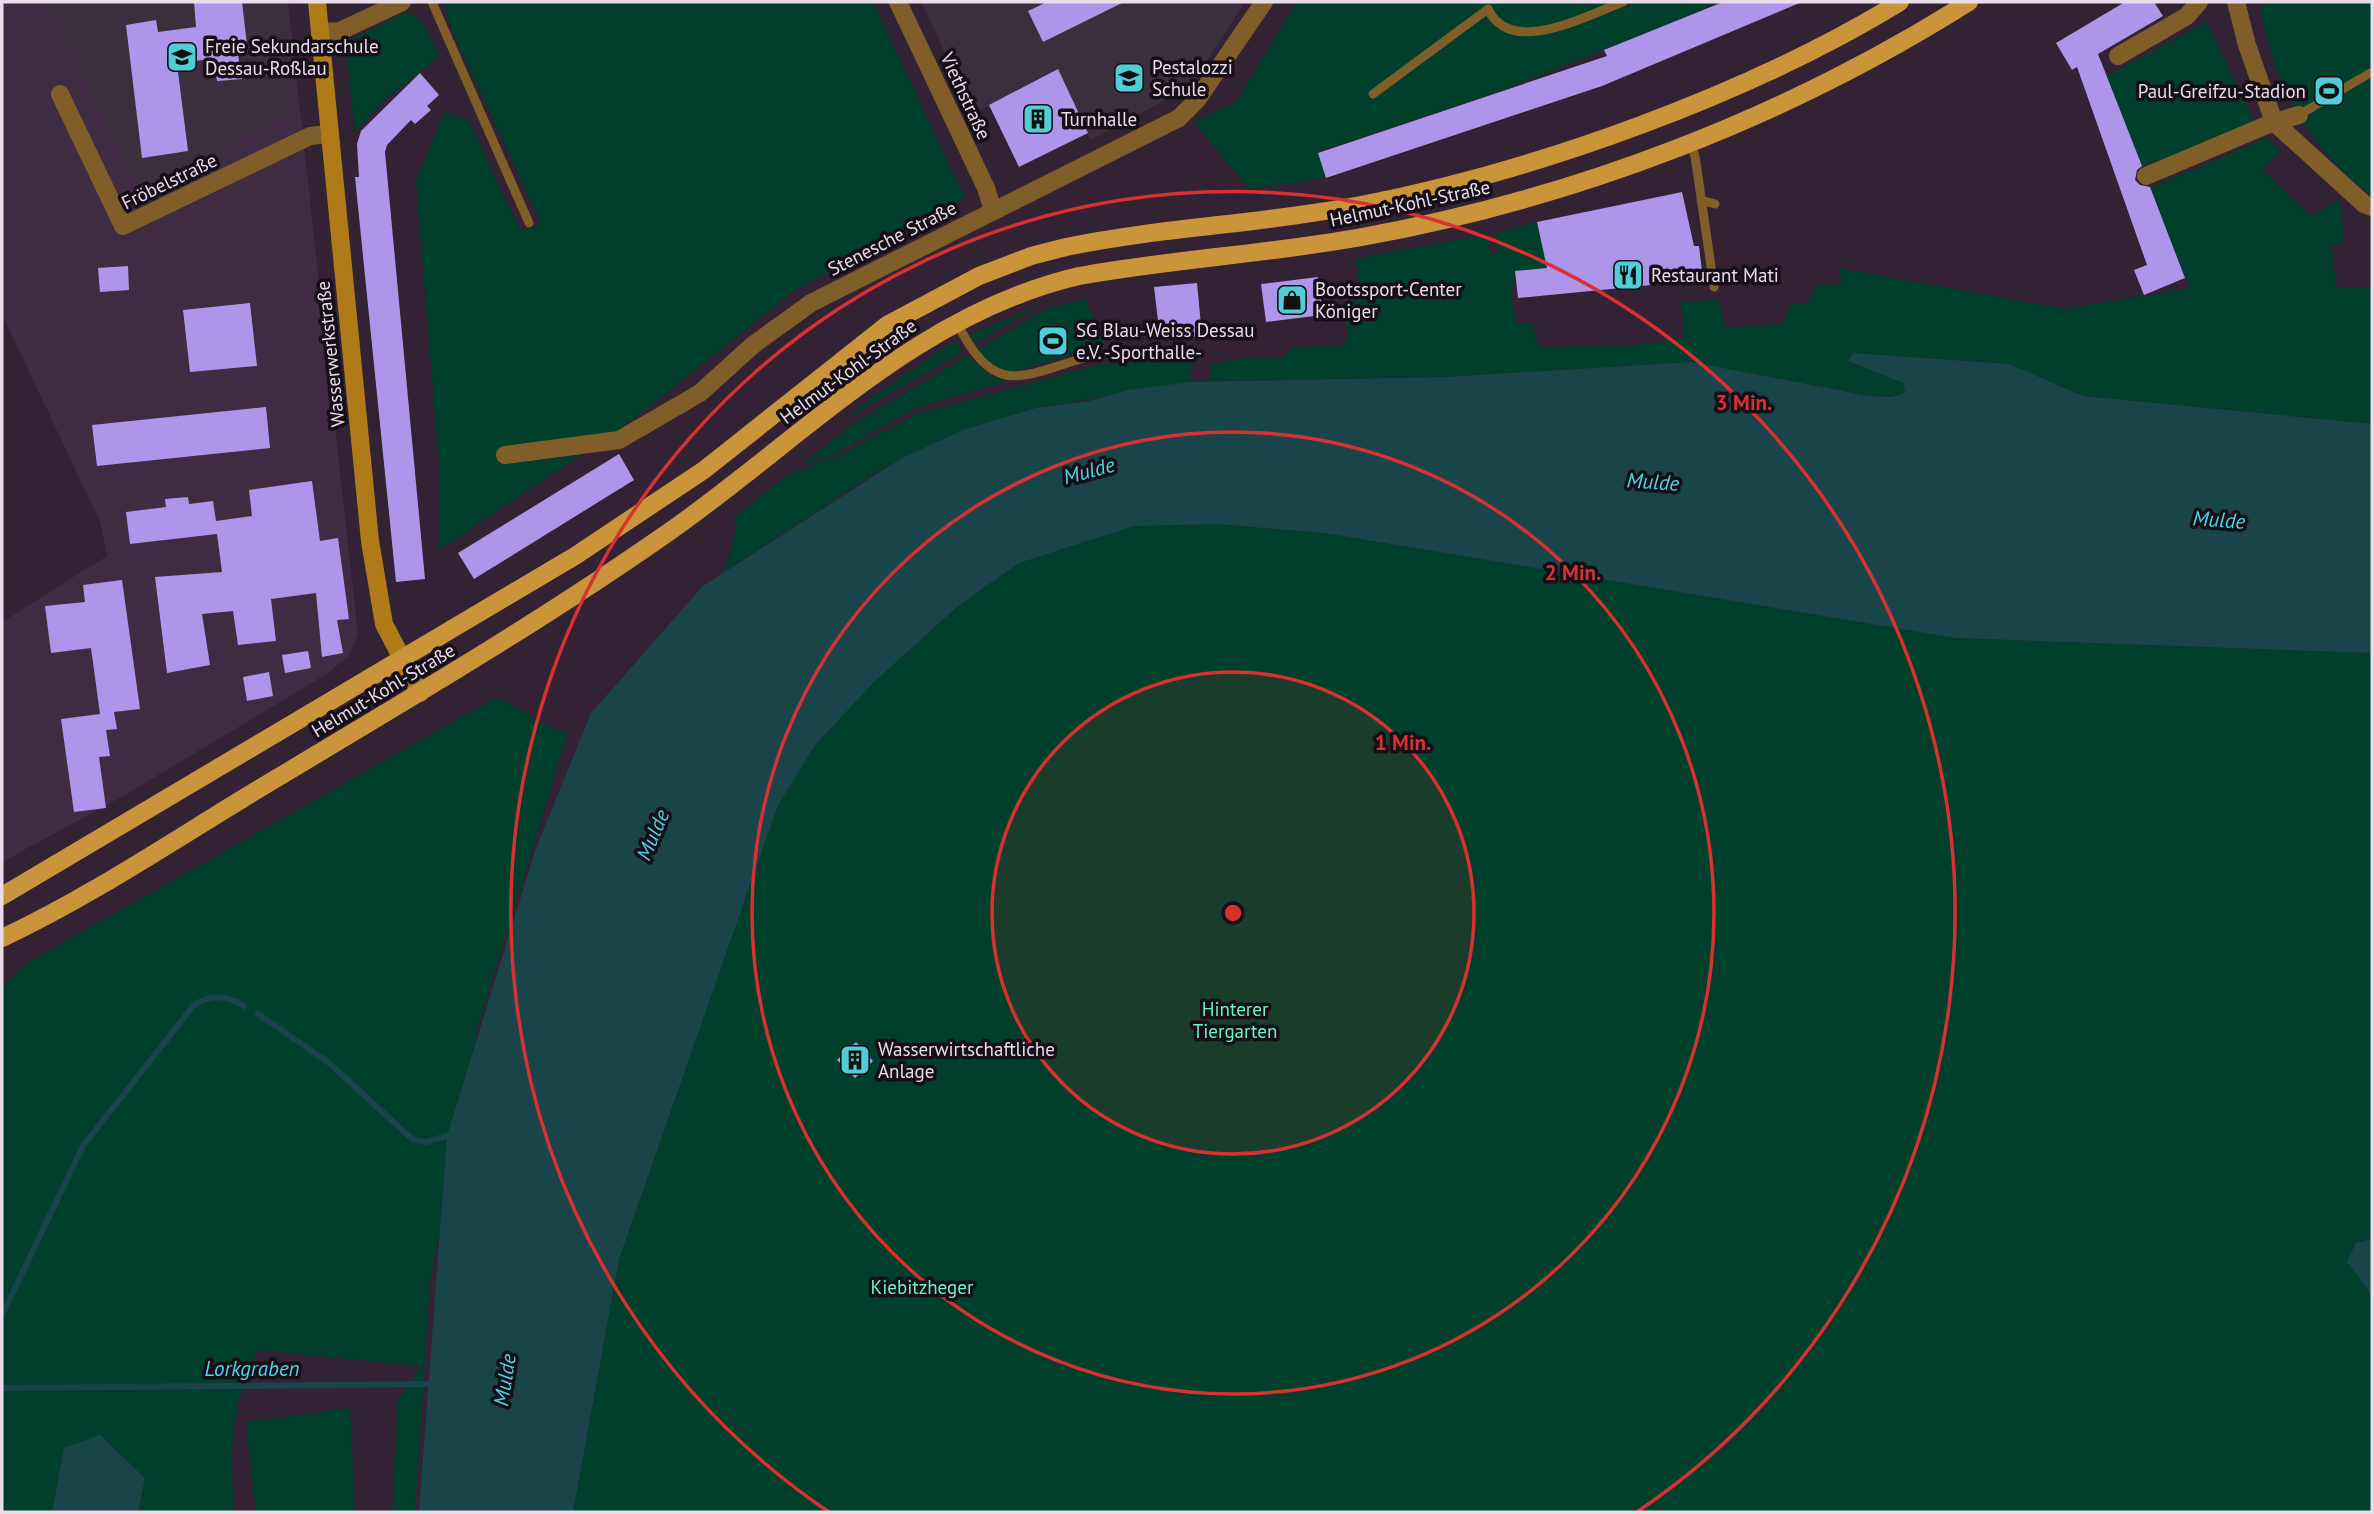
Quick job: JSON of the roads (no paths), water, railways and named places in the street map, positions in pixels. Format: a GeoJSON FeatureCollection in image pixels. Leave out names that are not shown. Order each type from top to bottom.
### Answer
{"type":"FeatureCollection","features":[{"type":"Feature","properties":{"kind":"main road","name":"Helmut-Kohl-Straße"},"geometry":{"type":"LineString","coordinates":[[2,896],[402,660],[648,509],[704,470],[887,325],[979,276],[1031,256],[1066,247],[1362,205],[1517,164],[1629,128],[1705,99],[1802,54],[1900,2]]}},
{"type":"Feature","properties":{"kind":"main road","name":"Helmut-Kohl-Straße"},"geometry":{"type":"LineString","coordinates":[[2,938],[97,886],[583,592],[735,484],[873,374],[978,310],[1051,283],[1112,270],[1365,237],[1528,198],[1597,177],[1690,143],[1791,99],[1880,55],[1969,2]]}},
{"type":"Feature","properties":{"kind":"street","name":"Wasserwerkstraße"},"geometry":{"type":"LineString","coordinates":[[317,2],[370,541],[384,624],[420,693]]}},
{"type":"Feature","properties":{"kind":"street"},"geometry":{"type":"LineString","coordinates":[[320,32],[341,31],[402,2]]}},
{"type":"Feature","properties":{"kind":"street","name":"Viethstraße"},"geometry":{"type":"LineString","coordinates":[[898,2],[986,188],[993,210]]}},
{"type":"Feature","properties":{"kind":"street","name":"Stenesche Straße"},"geometry":{"type":"LineString","coordinates":[[505,455],[619,440],[700,393],[753,345],[811,303],[1179,118],[1197,100],[1264,2]]}},
{"type":"Feature","properties":{"kind":"street"},"geometry":{"type":"LineString","coordinates":[[2118,56],[2187,16],[2199,2]]}},
{"type":"Feature","properties":{"kind":"street"},"geometry":{"type":"LineString","coordinates":[[2236,2],[2247,45],[2274,122],[2364,204],[2372,207]]}},
{"type":"Feature","properties":{"kind":"street","name":"Fröbelstraße"},"geometry":{"type":"LineString","coordinates":[[60,94],[123,226],[310,136],[328,134]]}},
{"type":"Feature","properties":{"kind":"street"},"geometry":{"type":"LineString","coordinates":[[2146,176],[2274,122],[2300,115]]}},
{"type":"Feature","properties":{"kind":"lane"},"geometry":{"type":"LineString","coordinates":[[432,2],[529,223]]}},
{"type":"Feature","properties":{"kind":"lane"},"geometry":{"type":"LineString","coordinates":[[1373,93],[1488,9],[1494,20],[1516,32],[1537,33],[1623,2]]}},
{"type":"Feature","properties":{"kind":"lane"},"geometry":{"type":"LineString","coordinates":[[2300,115],[2370,73]]}},
{"type":"Feature","properties":{"kind":"lane"},"geometry":{"type":"LineString","coordinates":[[1690,143],[1702,200],[1714,287]]}},
{"type":"Feature","properties":{"kind":"lane"},"geometry":{"type":"LineString","coordinates":[[1702,200],[1715,204]]}},
{"type":"Feature","properties":{"kind":"lane"},"geometry":{"type":"LineString","coordinates":[[956,322],[979,362],[995,373],[1010,377],[1087,357]]}},
{"type":"Feature","properties":{"kind":"water","name":"Mulde"},"geometry":{"type":"Polygon","coordinates":[[[1853,353],[2009,364],[2083,396],[2372,424],[2372,653],[1956,638],[1324,533],[1217,524],[1134,526],[1019,563],[958,606],[874,682],[816,744],[778,805],[619,1259],[573,1512],[419,1512],[447,1136],[536,848],[591,713],[703,586],[902,458],[963,430],[1036,408],[1089,401],[1128,390],[1190,382],[1446,377],[1692,362],[1869,396],[1892,397],[1905,392],[1903,383],[1848,361],[1853,353]]]}},
{"type":"Feature","properties":{"kind":"water"},"geometry":{"type":"Polygon","coordinates":[[[2372,1239],[2372,1295],[2347,1262],[2356,1243],[2372,1239]]]}},
{"type":"Feature","properties":{"kind":"water"},"geometry":{"type":"Polygon","coordinates":[[[100,1435],[145,1478],[138,1512],[52,1512],[64,1448],[100,1435]]]}},
{"type":"Feature","properties":{"kind":"waterway"},"geometry":{"type":"LineString","coordinates":[[2,1315],[83,1146],[194,1005],[219,997],[244,1006]]}},
{"type":"Feature","properties":{"kind":"waterway"},"geometry":{"type":"LineString","coordinates":[[258,1014],[328,1062],[412,1139],[426,1142],[447,1136]]}},
{"type":"Feature","properties":{"kind":"waterway","name":"Lorkgraben"},"geometry":{"type":"LineString","coordinates":[[2,1388],[437,1384]]}},
{"type":"Feature","properties":{"kind":"place","name":"Freie Sekundarschule Dessau-Roßlau"},"geometry":{"type":"Point","coordinates":[182,57]}},
{"type":"Feature","properties":{"kind":"place","name":"Pestalozzi Schule"},"geometry":{"type":"Point","coordinates":[1129,78]}},
{"type":"Feature","properties":{"kind":"place","name":"Paul-Greifzu-Stadion"},"geometry":{"type":"Point","coordinates":[2329,91]}},
{"type":"Feature","properties":{"kind":"place","name":"Turnhalle"},"geometry":{"type":"Point","coordinates":[1038,119]}},
{"type":"Feature","properties":{"kind":"place","name":"Restaurant Mati"},"geometry":{"type":"Point","coordinates":[1628,275]}},
{"type":"Feature","properties":{"kind":"place","name":"Bootssport-Center Königer"},"geometry":{"type":"Point","coordinates":[1292,300]}},
{"type":"Feature","properties":{"kind":"place","name":"SG Blau-Weiss Dessau e.V. -Sporthalle-"},"geometry":{"type":"Point","coordinates":[1053,341]}},
{"type":"Feature","properties":{"kind":"place","name":"Wasserwirtschaftliche Anlage"},"geometry":{"type":"Point","coordinates":[855,1060]}},
{"type":"Feature","properties":{"kind":"park label","name":"Hinterer Tiergarten"},"geometry":{"type":"Point","coordinates":[1235,1020]}},
{"type":"Feature","properties":{"kind":"park label","name":"Kiebitzheger"},"geometry":{"type":"Point","coordinates":[922,1287]}}]}
